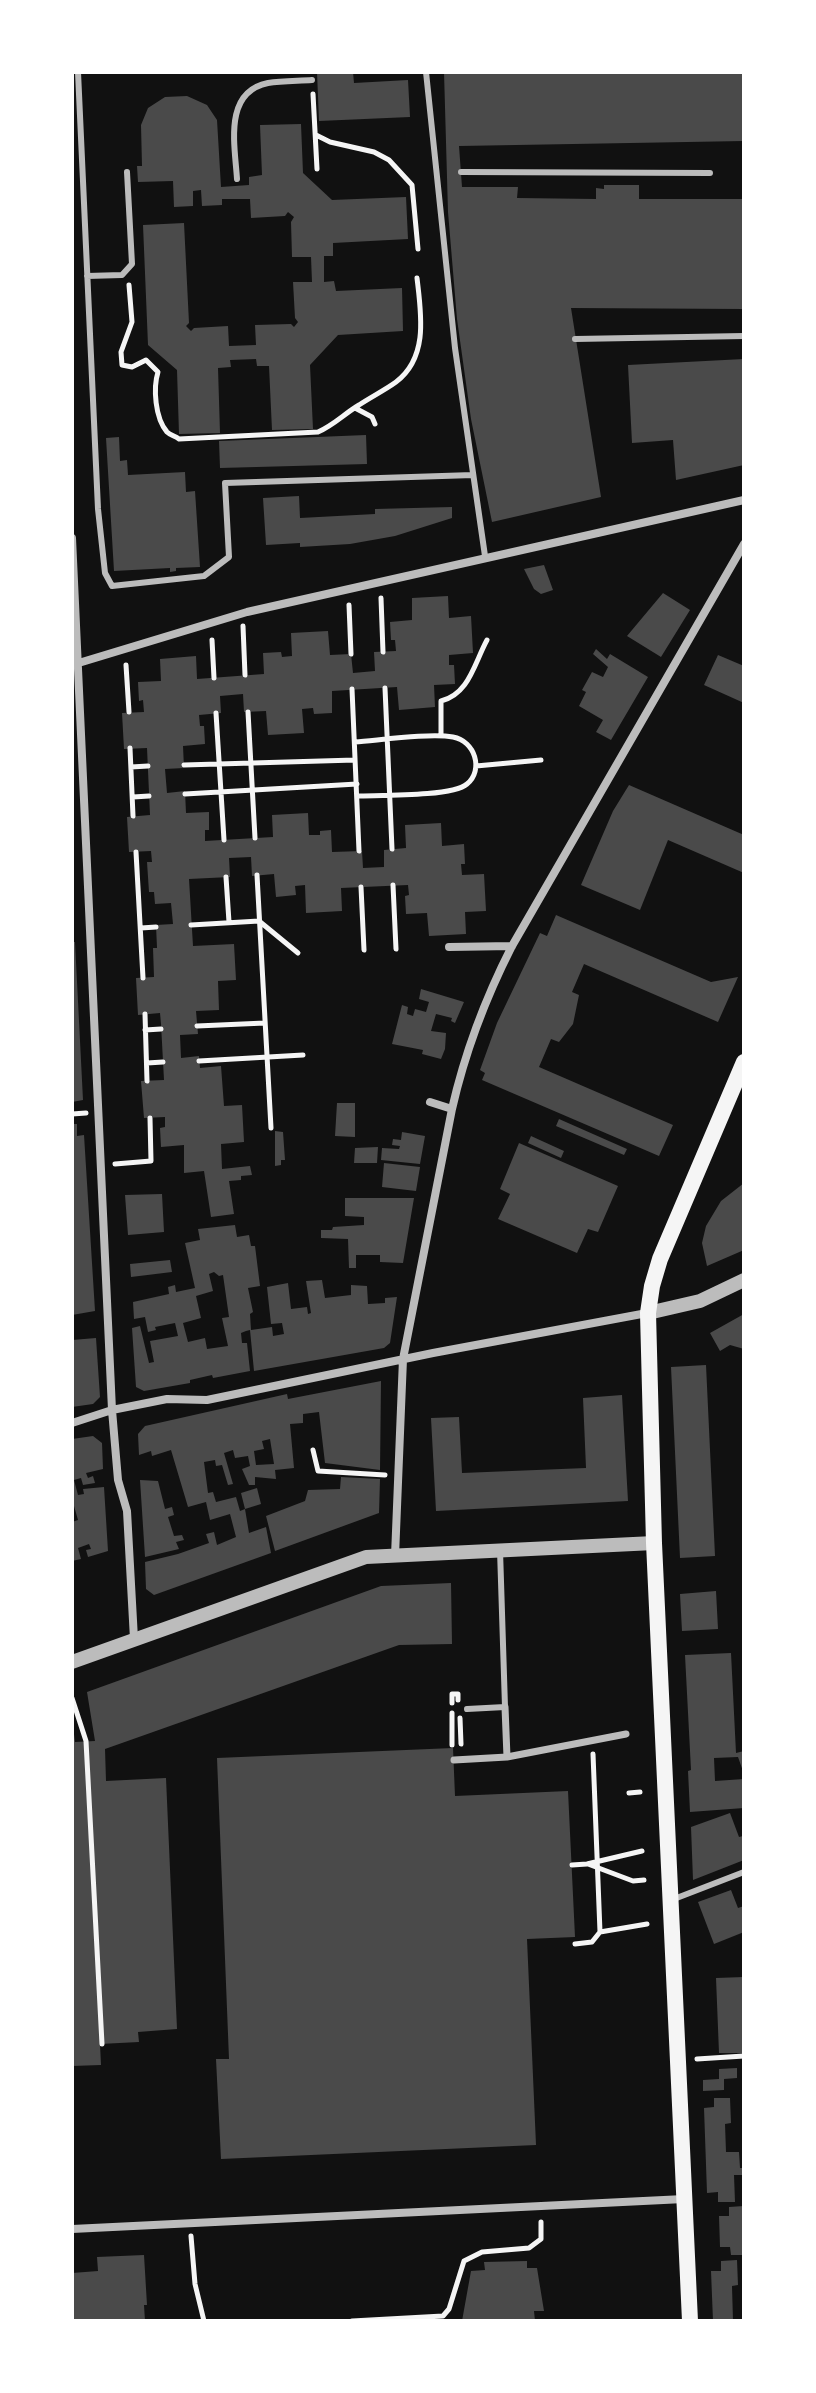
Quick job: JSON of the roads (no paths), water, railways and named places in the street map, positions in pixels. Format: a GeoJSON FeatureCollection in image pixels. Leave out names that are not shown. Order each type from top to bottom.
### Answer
{"type":"FeatureCollection","features":[{"type":"Feature","properties":{"kind":"main road"},"geometry":{"type":"LineString","coordinates":[[690,2321],[654,1543],[648,1313],[660,1259],[744,1062]]}},
{"type":"Feature","properties":{"kind":"street"},"geometry":{"type":"LineString","coordinates":[[76,663],[242,613],[744,500]]}},
{"type":"Feature","properties":{"kind":"street"},"geometry":{"type":"LineString","coordinates":[[72,538],[112,1410],[118,1480],[127,1511],[134,1639]]}},
{"type":"Feature","properties":{"kind":"street"},"geometry":{"type":"LineString","coordinates":[[395,1556],[403,1359],[452,1109],[461,1069],[479,1016],[512,946],[744,544]]}},
{"type":"Feature","properties":{"kind":"street"},"geometry":{"type":"LineString","coordinates":[[449,947],[512,946]]}},
{"type":"Feature","properties":{"kind":"street"},"geometry":{"type":"LineString","coordinates":[[430,1102],[452,1109]]}},
{"type":"Feature","properties":{"kind":"street"},"geometry":{"type":"LineString","coordinates":[[72,1423],[112,1410],[167,1399],[207,1400],[648,1313],[700,1301],[744,1280]]}},
{"type":"Feature","properties":{"kind":"street"},"geometry":{"type":"LineString","coordinates":[[72,1662],[366,1557],[654,1543]]}},
{"type":"Feature","properties":{"kind":"street"},"geometry":{"type":"LineString","coordinates":[[505,1707],[507,1757]]}},
{"type":"Feature","properties":{"kind":"street"},"geometry":{"type":"LineString","coordinates":[[454,1760],[507,1757],[626,1734]]}},
{"type":"Feature","properties":{"kind":"street"},"geometry":{"type":"LineString","coordinates":[[72,2229],[684,2199]]}},
{"type":"Feature","properties":{"kind":"lane"},"geometry":{"type":"LineString","coordinates":[[78,72],[98,509],[105,573],[112,586],[204,576],[229,557],[225,483],[473,475]]}},
{"type":"Feature","properties":{"kind":"lane"},"geometry":{"type":"LineString","coordinates":[[278,72],[278,83]]}},
{"type":"Feature","properties":{"kind":"lane"},"geometry":{"type":"LineString","coordinates":[[426,72],[436,175],[485,556]]}},
{"type":"Feature","properties":{"kind":"lane"},"geometry":{"type":"LineString","coordinates":[[237,179],[234,124],[238,104],[251,90],[266,84],[312,80]]}},
{"type":"Feature","properties":{"kind":"lane"},"geometry":{"type":"LineString","coordinates":[[87,276],[122,275],[132,264],[127,172]]}},
{"type":"Feature","properties":{"kind":"lane"},"geometry":{"type":"LineString","coordinates":[[461,172],[710,173]]}},
{"type":"Feature","properties":{"kind":"lane"},"geometry":{"type":"LineString","coordinates":[[436,175],[447,173]]}},
{"type":"Feature","properties":{"kind":"lane"},"geometry":{"type":"LineString","coordinates":[[575,339],[744,336]]}},
{"type":"Feature","properties":{"kind":"lane"},"geometry":{"type":"LineString","coordinates":[[467,1709],[505,1707],[500,1550]]}},
{"type":"Feature","properties":{"kind":"lane"},"geometry":{"type":"LineString","coordinates":[[671,1900],[744,1872]]}}]}
